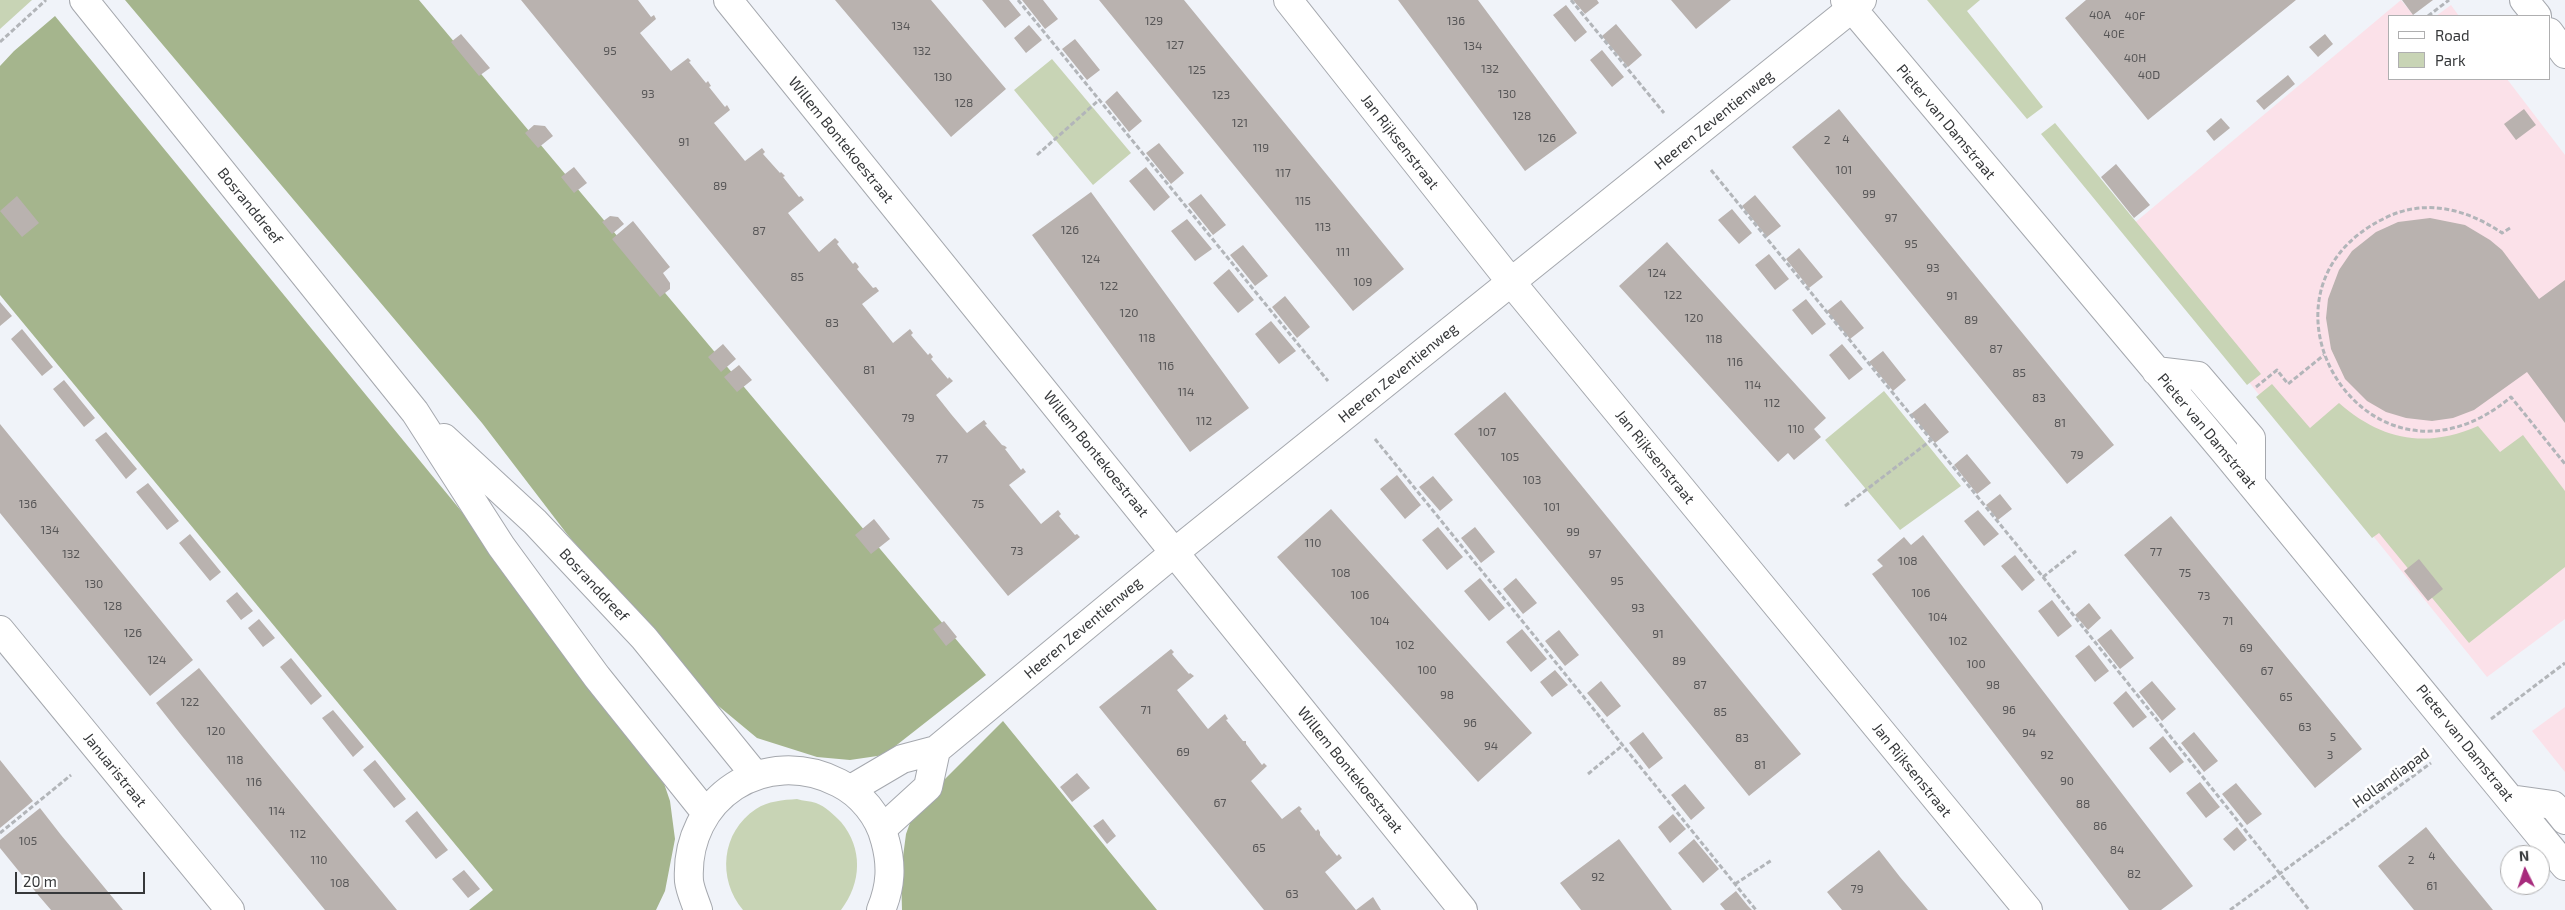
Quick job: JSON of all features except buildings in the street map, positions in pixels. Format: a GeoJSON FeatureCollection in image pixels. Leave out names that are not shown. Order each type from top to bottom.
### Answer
{"type":"FeatureCollection","features":[{"type":"Feature","properties":{"kind":"street","name":"Bosranddreef"},"geometry":{"type":"LineString","coordinates":[[84,0],[415,412],[501,546],[597,677],[706,813]]}},
{"type":"Feature","properties":{"kind":"street","name":"Willem Bontekoestraat"},"geometry":{"type":"LineString","coordinates":[[728,0],[1463,910]]}},
{"type":"Feature","properties":{"kind":"street","name":"Jan Rijksenstraat"},"geometry":{"type":"LineString","coordinates":[[1288,0],[1511,282],[2028,910]]}},
{"type":"Feature","properties":{"kind":"street"},"geometry":{"type":"LineString","coordinates":[[2524,0],[2536,15]]}},
{"type":"Feature","properties":{"kind":"street","name":"Heeren Zeventienweg"},"geometry":{"type":"LineString","coordinates":[[850,789],[902,759],[936,750],[1175,552],[1688,141],[1853,3]]}},
{"type":"Feature","properties":{"kind":"street","name":"Pieter van Damstraat"},"geometry":{"type":"LineString","coordinates":[[1853,3],[2565,866]]}},
{"type":"Feature","properties":{"kind":"street"},"geometry":{"type":"LineString","coordinates":[[2550,33],[2565,54]]}},
{"type":"Feature","properties":{"kind":"street"},"geometry":{"type":"LineString","coordinates":[[2156,371],[2198,376],[2228,409],[2251,438],[2251,484]]}},
{"type":"Feature","properties":{"kind":"street","name":"Bosranddreef"},"geometry":{"type":"LineString","coordinates":[[415,412],[534,522],[644,638],[755,775]]}},
{"type":"Feature","properties":{"kind":"street","name":"Januaristraat"},"geometry":{"type":"LineString","coordinates":[[0,630],[230,910]]}},
{"type":"Feature","properties":{"kind":"street"},"geometry":{"type":"LineString","coordinates":[[882,829],[928,787],[936,750]]}},
{"type":"Feature","properties":{"kind":"street"},"geometry":{"type":"LineString","coordinates":[[698,910],[689,882],[692,846],[706,813],[728,790],[755,775],[788,769],[821,774],[850,789],[869,807],[882,829],[890,861],[888,894],[881,910]]}},
{"type":"Feature","properties":{"kind":"street"},"geometry":{"type":"LineString","coordinates":[[2510,799],[2553,805],[2565,820]]}},
{"type":"Feature","properties":{"kind":"path"},"geometry":{"type":"LineString","coordinates":[[0,42],[46,0]]}},
{"type":"Feature","properties":{"kind":"path"},"geometry":{"type":"LineString","coordinates":[[1018,0],[1756,910]]}},
{"type":"Feature","properties":{"kind":"path"},"geometry":{"type":"LineString","coordinates":[[1571,0],[2043,577],[2310,910]]}},
{"type":"Feature","properties":{"kind":"path"},"geometry":{"type":"LineString","coordinates":[[2429,15],[2449,0]]}},
{"type":"Feature","properties":{"kind":"path"},"geometry":{"type":"LineString","coordinates":[[1037,155],[1099,100]]}},
{"type":"Feature","properties":{"kind":"path"},"geometry":{"type":"LineString","coordinates":[[2510,228],[2502,233],[2467,213],[2430,207],[2392,214],[2370,225],[2352,238],[2340,253],[2324,284],[2319,302],[2318,327],[2324,356],[2332,374],[2352,400],[2380,420],[2408,429],[2427,432],[2464,426],[2492,413],[2511,397],[2565,464]]}},
{"type":"Feature","properties":{"kind":"path"},"geometry":{"type":"LineString","coordinates":[[2228,409],[2276,370],[2288,384],[2324,356]]}},
{"type":"Feature","properties":{"kind":"path"},"geometry":{"type":"LineString","coordinates":[[1845,506],[1930,441]]}},
{"type":"Feature","properties":{"kind":"path"},"geometry":{"type":"LineString","coordinates":[[2043,577],[2076,552]]}},
{"type":"Feature","properties":{"kind":"path","name":"Hollandiapad"},"geometry":{"type":"LineString","coordinates":[[2230,910],[2565,663]]}},
{"type":"Feature","properties":{"kind":"path"},"geometry":{"type":"LineString","coordinates":[[1588,774],[1623,745]]}},
{"type":"Feature","properties":{"kind":"path"},"geometry":{"type":"LineString","coordinates":[[0,833],[100,752]]}},
{"type":"Feature","properties":{"kind":"path"},"geometry":{"type":"LineString","coordinates":[[1736,884],[1772,860]]}},
{"type":"Feature","properties":{"kind":"shaded area"},"geometry":{"type":"Polygon","coordinates":[[[2401,0],[2413,15],[2388,15],[2388,80],[2508,80],[2565,155],[2565,619],[2487,677],[2126,230],[2401,0]]]}},
{"type":"Feature","properties":{"kind":"shaded area"},"geometry":{"type":"Polygon","coordinates":[[[2451,5],[2458,15],[2437,15],[2451,5]]]}},
{"type":"Feature","properties":{"kind":"shaded area"},"geometry":{"type":"Polygon","coordinates":[[[2565,707],[2565,772],[2532,731],[2565,707]]]}},
{"type":"Feature","properties":{"kind":"green space"},"geometry":{"type":"Polygon","coordinates":[[[0,0],[32,0],[0,29],[0,0]]]}},
{"type":"Feature","properties":{"kind":"green space"},"geometry":{"type":"Polygon","coordinates":[[[125,0],[419,0],[986,675],[884,755],[850,760],[817,757],[757,738],[704,694],[567,534],[482,423],[125,0]]]}},
{"type":"Feature","properties":{"kind":"green space"},"geometry":{"type":"Polygon","coordinates":[[[1927,0],[1980,0],[1967,11],[2043,107],[2027,119],[1927,0]]]}},
{"type":"Feature","properties":{"kind":"green space"},"geometry":{"type":"Polygon","coordinates":[[[55,16],[503,562],[654,754],[670,801],[675,839],[665,891],[656,910],[469,910],[493,890],[0,295],[0,66],[14,51],[55,16]]]}},
{"type":"Feature","properties":{"kind":"green space"},"geometry":{"type":"Polygon","coordinates":[[[1052,59],[1131,153],[1093,185],[1014,90],[1052,59]]]}},
{"type":"Feature","properties":{"kind":"green space"},"geometry":{"type":"Polygon","coordinates":[[[2055,123],[2261,374],[2247,385],[2041,134],[2055,123]]]}},
{"type":"Feature","properties":{"kind":"green space"},"geometry":{"type":"Polygon","coordinates":[[[2272,384],[2310,428],[2339,403],[2355,416],[2371,425],[2388,433],[2405,437],[2422,439],[2440,437],[2478,426],[2500,452],[2523,435],[2565,491],[2565,567],[2469,643],[2379,533],[2372,538],[2256,397],[2272,384]]]}},
{"type":"Feature","properties":{"kind":"green space"},"geometry":{"type":"Polygon","coordinates":[[[1884,391],[1961,486],[1900,530],[1825,440],[1884,391]]]}},
{"type":"Feature","properties":{"kind":"green space"},"geometry":{"type":"Polygon","coordinates":[[[1003,721],[1157,910],[902,910],[901,872],[906,834],[915,809],[1003,721]]]}},
{"type":"Feature","properties":{"kind":"green space"},"geometry":{"type":"Polygon","coordinates":[[[797,799],[814,802],[823,806],[841,822],[848,832],[856,854],[857,866],[853,889],[848,900],[841,910],[743,910],[729,884],[726,870],[730,843],[736,830],[744,819],[761,806],[776,801],[797,799]]]}}]}
